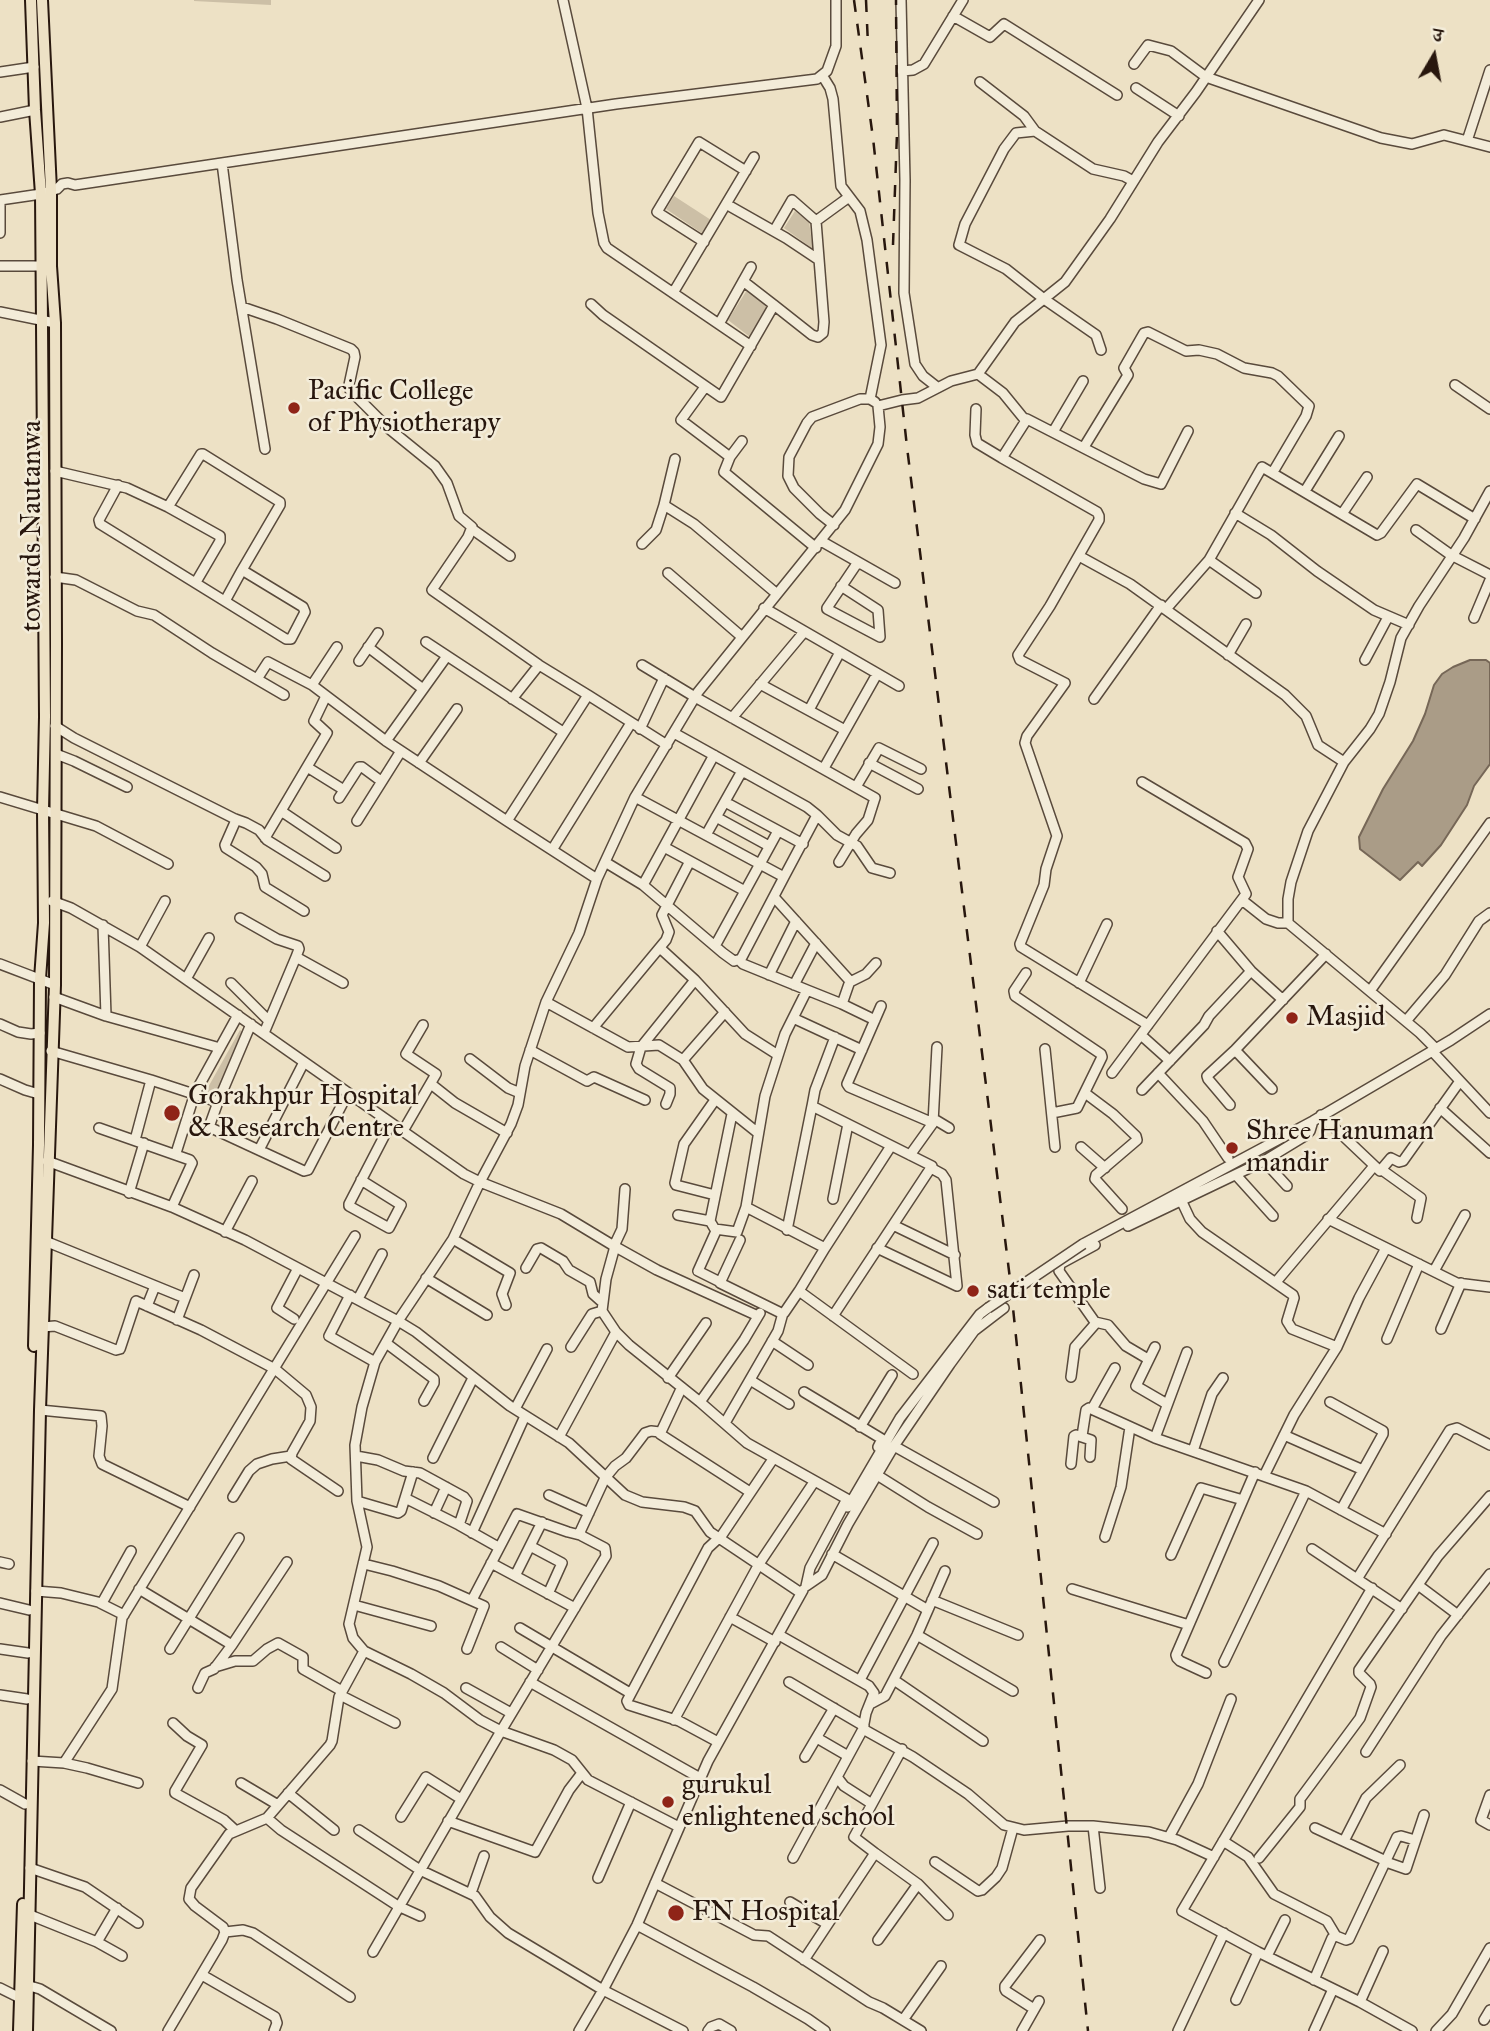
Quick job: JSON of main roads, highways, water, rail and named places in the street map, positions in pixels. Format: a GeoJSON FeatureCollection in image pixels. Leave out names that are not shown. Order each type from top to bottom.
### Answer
{"type":"FeatureCollection","features":[{"type":"Feature","properties":{"kind":"main road"},"geometry":{"type":"LineString","coordinates":[[31,0],[35,110],[50,191]]}},
{"type":"Feature","properties":{"kind":"main road","name":"towards Nautanwa"},"geometry":{"type":"LineString","coordinates":[[25,1984],[30,1914],[42,1327],[55,985],[49,901],[56,754],[55,323],[47,266],[50,191],[42,0]]}},
{"type":"Feature","properties":{"kind":"main road"},"geometry":{"type":"LineString","coordinates":[[27,2031],[27,1699],[40,979],[49,901],[43,810],[43,320],[47,266]]}},
{"type":"Feature","properties":{"kind":"main road"},"geometry":{"type":"LineString","coordinates":[[19,2031],[20,1998],[25,1984]]}},
{"type":"Feature","properties":{"kind":"railway"},"geometry":{"type":"LineString","coordinates":[[854,0],[873,138],[907,447],[1010,1279],[1088,2031]]}},
{"type":"Feature","properties":{"kind":"railway"},"geometry":{"type":"LineString","coordinates":[[866,0],[868,45]]}},
{"type":"Feature","properties":{"kind":"railway"},"geometry":{"type":"LineString","coordinates":[[893,245],[897,133],[896,0]]}},
{"type":"Feature","properties":{"kind":"place","name":"Pacific College of Physiotherapy"},"geometry":{"type":"Point","coordinates":[294,408]}},
{"type":"Feature","properties":{"kind":"place","name":"Masjid"},"geometry":{"type":"Point","coordinates":[1292,1018]}},
{"type":"Feature","properties":{"kind":"place","name":"Gorakhpur Hospital & Research Centre"},"geometry":{"type":"Point","coordinates":[172,1113]}},
{"type":"Feature","properties":{"kind":"place","name":"Shree Hanuman mandir"},"geometry":{"type":"Point","coordinates":[1232,1148]}},
{"type":"Feature","properties":{"kind":"place","name":"sati temple"},"geometry":{"type":"Point","coordinates":[973,1291]}},
{"type":"Feature","properties":{"kind":"place","name":"gurukul enlightened school"},"geometry":{"type":"Point","coordinates":[668,1802]}},
{"type":"Feature","properties":{"kind":"place","name":"FN Hospital"},"geometry":{"type":"Point","coordinates":[676,1913]}}]}
